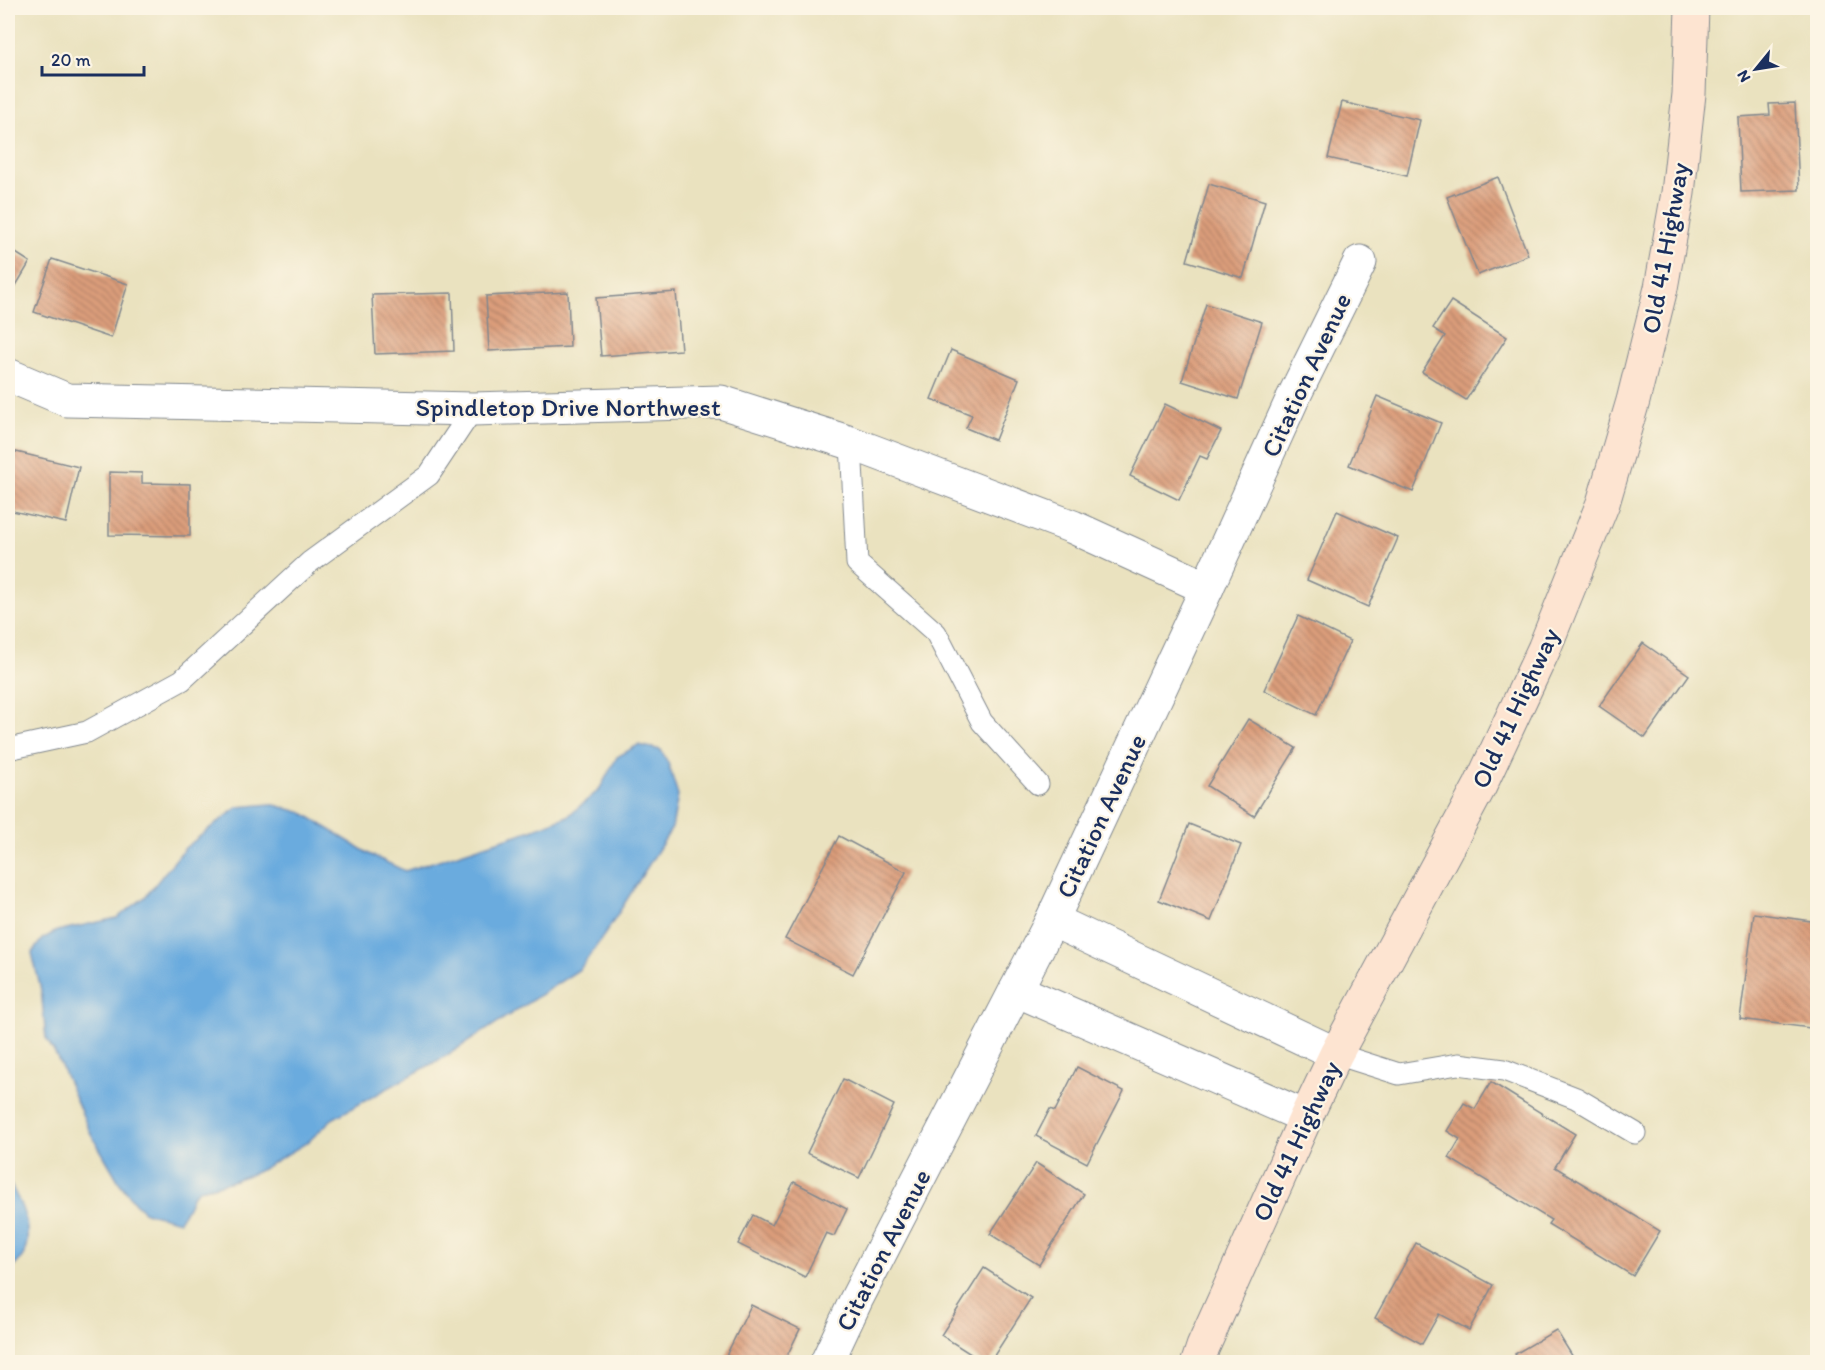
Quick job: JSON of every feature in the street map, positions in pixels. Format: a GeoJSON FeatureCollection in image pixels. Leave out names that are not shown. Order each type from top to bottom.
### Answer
{"type":"FeatureCollection","features":[{"type":"Feature","properties":{"kind":"main road","name":"Old 41 Highway"},"geometry":{"type":"LineString","coordinates":[[1198,1362],[1336,1054],[1480,786],[1544,649],[1603,503],[1633,401],[1665,264],[1678,193],[1689,94],[1692,8]]}},
{"type":"Feature","properties":{"kind":"street","name":"Citation Avenue"},"geometry":{"type":"LineString","coordinates":[[827,1362],[856,1300],[1052,920],[1292,400],[1360,262]]}},
{"type":"Feature","properties":{"kind":"street","name":"Spindletop Drive Northwest"},"geometry":{"type":"LineString","coordinates":[[8,375],[67,400],[473,409],[721,402],[851,443],[1073,527],[1207,588]]}},
{"type":"Feature","properties":{"kind":"street"},"geometry":{"type":"LineString","coordinates":[[1052,920],[1336,1054]]}},
{"type":"Feature","properties":{"kind":"street"},"geometry":{"type":"LineString","coordinates":[[1016,990],[1306,1117]]}},
{"type":"Feature","properties":{"kind":"lane"},"geometry":{"type":"LineString","coordinates":[[8,749],[87,732],[182,680],[310,562],[429,475],[473,409]]}},
{"type":"Feature","properties":{"kind":"lane"},"geometry":{"type":"LineString","coordinates":[[851,443],[857,563],[936,633],[982,722],[1038,784]]}},
{"type":"Feature","properties":{"kind":"lane"},"geometry":{"type":"LineString","coordinates":[[1336,1054],[1399,1074],[1458,1064],[1504,1070],[1576,1098],[1635,1133]]}},
{"type":"Feature","properties":{"kind":"water"},"geometry":{"type":"Polygon","coordinates":[[[638,745],[661,750],[668,763],[678,795],[672,828],[609,928],[580,969],[446,1056],[332,1119],[308,1142],[257,1172],[200,1189],[193,1195],[179,1221],[145,1212],[135,1203],[119,1182],[90,1132],[57,1057],[46,1038],[41,990],[32,953],[42,939],[57,931],[117,918],[145,897],[185,848],[238,807],[271,804],[303,813],[369,854],[405,871],[568,816],[599,790],[617,757],[638,745]]]}},
{"type":"Feature","properties":{"kind":"water"},"geometry":{"type":"Polygon","coordinates":[[[8,1180],[24,1214],[27,1241],[24,1254],[8,1273],[8,1180]]]}},
{"type":"Feature","properties":{"kind":"building"},"geometry":{"type":"Polygon","coordinates":[[[1342,102],[1420,120],[1407,176],[1328,158],[1342,102]]]}},
{"type":"Feature","properties":{"kind":"building"},"geometry":{"type":"Polygon","coordinates":[[[1795,103],[1799,190],[1741,192],[1738,117],[1770,115],[1769,104],[1795,103]]]}},
{"type":"Feature","properties":{"kind":"building"},"geometry":{"type":"Polygon","coordinates":[[[1498,177],[1528,255],[1478,275],[1447,197],[1498,177]]]}},
{"type":"Feature","properties":{"kind":"building"},"geometry":{"type":"Polygon","coordinates":[[[1209,184],[1265,201],[1243,278],[1187,261],[1209,184]]]}},
{"type":"Feature","properties":{"kind":"building"},"geometry":{"type":"Polygon","coordinates":[[[8,248],[30,262],[8,299],[8,248]]]}},
{"type":"Feature","properties":{"kind":"building"},"geometry":{"type":"Polygon","coordinates":[[[52,259],[128,284],[111,338],[34,312],[52,259]]]}},
{"type":"Feature","properties":{"kind":"building"},"geometry":{"type":"Polygon","coordinates":[[[568,292],[570,347],[489,351],[486,296],[568,292]]]}},
{"type":"Feature","properties":{"kind":"building"},"geometry":{"type":"Polygon","coordinates":[[[676,292],[681,350],[601,356],[596,298],[676,292]]]}},
{"type":"Feature","properties":{"kind":"building"},"geometry":{"type":"Polygon","coordinates":[[[452,293],[454,351],[375,354],[372,295],[452,293]]]}},
{"type":"Feature","properties":{"kind":"building"},"geometry":{"type":"Polygon","coordinates":[[[1451,301],[1507,337],[1466,400],[1422,372],[1445,336],[1433,328],[1451,301]]]}},
{"type":"Feature","properties":{"kind":"building"},"geometry":{"type":"Polygon","coordinates":[[[1206,304],[1262,322],[1238,399],[1182,381],[1206,304]]]}},
{"type":"Feature","properties":{"kind":"building"},"geometry":{"type":"Polygon","coordinates":[[[951,350],[1019,379],[995,440],[966,428],[972,415],[931,399],[951,350]]]}},
{"type":"Feature","properties":{"kind":"building"},"geometry":{"type":"Polygon","coordinates":[[[1377,396],[1441,423],[1413,492],[1349,465],[1377,396]]]}},
{"type":"Feature","properties":{"kind":"building"},"geometry":{"type":"Polygon","coordinates":[[[1165,404],[1221,431],[1207,459],[1200,456],[1179,500],[1130,476],[1165,404]]]}},
{"type":"Feature","properties":{"kind":"building"},"geometry":{"type":"Polygon","coordinates":[[[8,450],[79,467],[66,523],[8,510],[8,450]]]}},
{"type":"Feature","properties":{"kind":"building"},"geometry":{"type":"Polygon","coordinates":[[[109,472],[142,473],[142,483],[190,484],[190,536],[109,535],[109,472]]]}},
{"type":"Feature","properties":{"kind":"building"},"geometry":{"type":"Polygon","coordinates":[[[1337,511],[1398,538],[1368,607],[1307,580],[1337,511]]]}},
{"type":"Feature","properties":{"kind":"building"},"geometry":{"type":"Polygon","coordinates":[[[1298,616],[1350,641],[1316,715],[1264,690],[1298,616]]]}},
{"type":"Feature","properties":{"kind":"building"},"geometry":{"type":"Polygon","coordinates":[[[1643,643],[1689,675],[1645,738],[1599,706],[1643,643]]]}},
{"type":"Feature","properties":{"kind":"building"},"geometry":{"type":"Polygon","coordinates":[[[1248,719],[1296,748],[1254,816],[1207,786],[1248,719]]]}},
{"type":"Feature","properties":{"kind":"building"},"geometry":{"type":"Polygon","coordinates":[[[1189,824],[1241,845],[1211,921],[1159,900],[1189,824]]]}},
{"type":"Feature","properties":{"kind":"building"},"geometry":{"type":"Polygon","coordinates":[[[839,836],[906,872],[853,974],[785,939],[839,836]]]}},
{"type":"Feature","properties":{"kind":"building"},"geometry":{"type":"Polygon","coordinates":[[[1754,913],[1818,922],[1818,1029],[1740,1019],[1754,913]]]}},
{"type":"Feature","properties":{"kind":"building"},"geometry":{"type":"Polygon","coordinates":[[[1077,1067],[1124,1091],[1087,1163],[1036,1136],[1050,1109],[1055,1111],[1077,1067]]]}},
{"type":"Feature","properties":{"kind":"building"},"geometry":{"type":"Polygon","coordinates":[[[843,1079],[894,1105],[859,1178],[807,1153],[843,1079]]]}},
{"type":"Feature","properties":{"kind":"building"},"geometry":{"type":"Polygon","coordinates":[[[1491,1082],[1575,1134],[1555,1167],[1660,1231],[1633,1276],[1548,1224],[1551,1220],[1449,1158],[1460,1139],[1447,1131],[1464,1103],[1475,1109],[1491,1082]]]}},
{"type":"Feature","properties":{"kind":"building"},"geometry":{"type":"Polygon","coordinates":[[[1036,1163],[1084,1194],[1039,1265],[990,1234],[1036,1163]]]}},
{"type":"Feature","properties":{"kind":"building"},"geometry":{"type":"Polygon","coordinates":[[[794,1182],[847,1209],[834,1236],[826,1233],[805,1277],[738,1244],[753,1215],[772,1225],[794,1182]]]}},
{"type":"Feature","properties":{"kind":"building"},"geometry":{"type":"Polygon","coordinates":[[[1416,1243],[1493,1285],[1469,1330],[1439,1314],[1422,1344],[1375,1318],[1416,1243]]]}},
{"type":"Feature","properties":{"kind":"building"},"geometry":{"type":"Polygon","coordinates":[[[984,1268],[1031,1298],[990,1362],[983,1362],[941,1335],[984,1268]]]}},
{"type":"Feature","properties":{"kind":"building"},"geometry":{"type":"Polygon","coordinates":[[[751,1305],[800,1329],[784,1362],[723,1362],[751,1305]]]}},
{"type":"Feature","properties":{"kind":"building"},"geometry":{"type":"Polygon","coordinates":[[[1556,1330],[1576,1362],[1520,1362],[1515,1354],[1556,1330]]]}}]}
